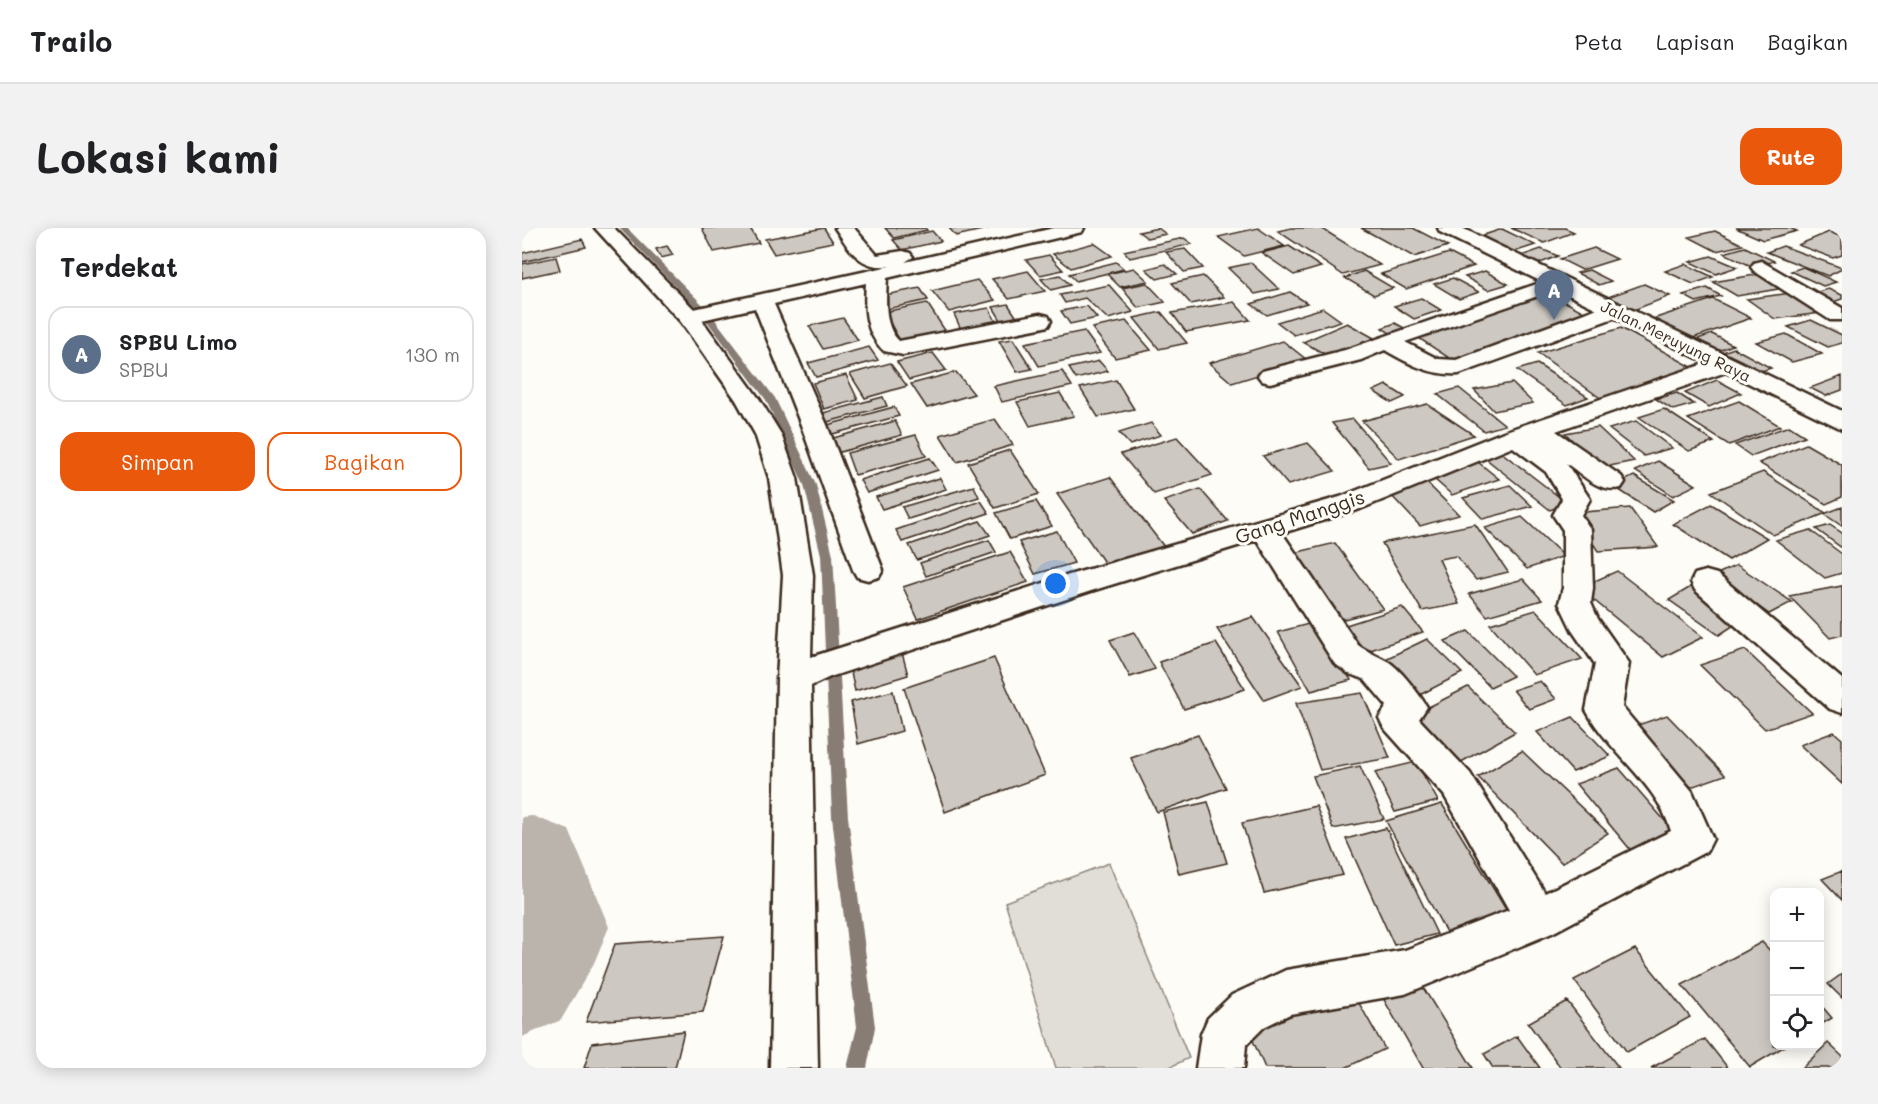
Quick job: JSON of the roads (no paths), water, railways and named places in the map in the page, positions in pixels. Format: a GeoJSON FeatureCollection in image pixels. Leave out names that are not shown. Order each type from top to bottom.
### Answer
{"type":"FeatureCollection","features":[{"type":"Feature","properties":{"kind":"street"},"geometry":{"type":"LineString","coordinates":[[604,228],[696,315],[768,434],[783,478],[798,575],[806,674],[794,1068]]}},
{"type":"Feature","properties":{"kind":"street"},"geometry":{"type":"LineString","coordinates":[[844,228],[868,260],[877,263],[1025,229]]}},
{"type":"Feature","properties":{"kind":"street"},"geometry":{"type":"LineString","coordinates":[[696,315],[1031,240],[1075,228]]}},
{"type":"Feature","properties":{"kind":"street","name":"Jalan Meruyung Raya"},"geometry":{"type":"LineString","coordinates":[[1447,228],[1842,421]]}},
{"type":"Feature","properties":{"kind":"street"},"geometry":{"type":"LineString","coordinates":[[1761,267],[1841,315]]}},
{"type":"Feature","properties":{"kind":"street"},"geometry":{"type":"LineString","coordinates":[[878,273],[874,298],[882,335],[892,346],[906,348],[1040,321]]}},
{"type":"Feature","properties":{"kind":"street"},"geometry":{"type":"LineString","coordinates":[[1270,376],[1353,355],[1387,340],[1557,283]]}},
{"type":"Feature","properties":{"kind":"street"},"geometry":{"type":"LineString","coordinates":[[752,304],[814,425],[868,570]]}},
{"type":"Feature","properties":{"kind":"street"},"geometry":{"type":"LineString","coordinates":[[1387,340],[1427,365],[1444,369],[1459,367],[1614,310]]}},
{"type":"Feature","properties":{"kind":"street","name":"Gang Manggis"},"geometry":{"type":"LineString","coordinates":[[806,674],[1080,583],[1350,503],[1525,432],[1724,365]]}},
{"type":"Feature","properties":{"kind":"street"},"geometry":{"type":"LineString","coordinates":[[1525,432],[1611,482]]}},
{"type":"Feature","properties":{"kind":"street"},"geometry":{"type":"LineString","coordinates":[[1220,1068],[1224,1034],[1248,1011],[1286,992],[1405,972],[1537,919],[1693,839],[1689,819],[1662,780],[1617,729],[1604,710],[1612,663],[1584,624],[1575,603],[1578,588],[1577,530],[1567,515],[1576,499],[1556,467],[1525,432]]}},
{"type":"Feature","properties":{"kind":"street"},"geometry":{"type":"LineString","coordinates":[[1265,530],[1346,654],[1361,665],[1376,670],[1409,707],[1397,718],[1457,784],[1537,919]]}},
{"type":"Feature","properties":{"kind":"street"},"geometry":{"type":"LineString","coordinates":[[1706,582],[1842,699]]}},
{"type":"Feature","properties":{"kind":"waterway"},"geometry":{"type":"LineString","coordinates":[[623,228],[704,311],[771,400],[810,485],[827,555],[840,817],[866,1027],[857,1068]]}},
{"type":"Feature","properties":{"kind":"waterway"},"geometry":{"type":"LineString","coordinates":[[522,863],[533,862],[556,927],[522,981]]}},
{"type":"Feature","properties":{"kind":"place","name":"SPBU Limo"},"geometry":{"type":"Point","coordinates":[1554,320]}}]}
